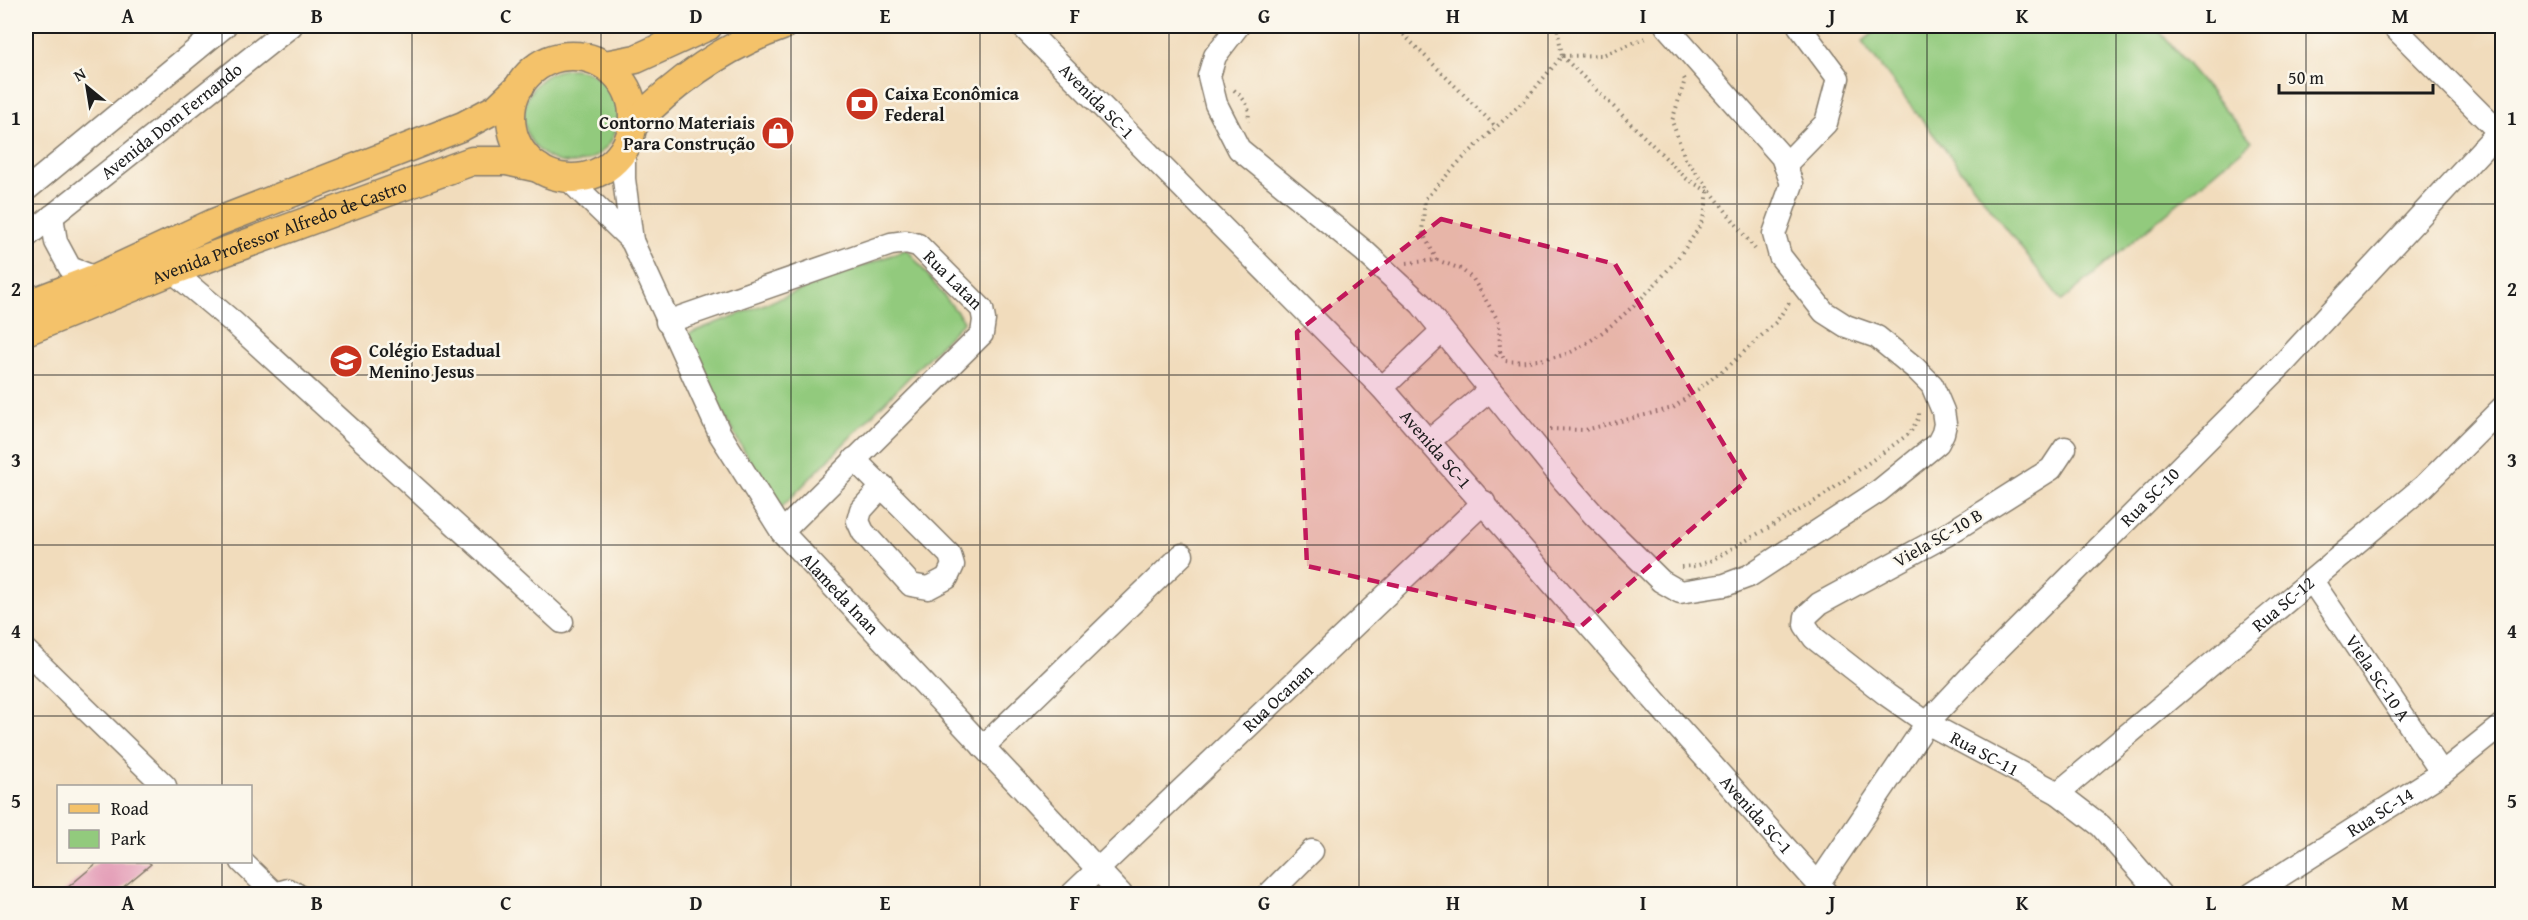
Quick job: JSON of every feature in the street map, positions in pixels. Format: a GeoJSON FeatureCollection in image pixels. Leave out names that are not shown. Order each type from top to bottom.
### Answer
{"type":"FeatureCollection","features":[{"type":"Feature","properties":{"kind":"main road"},"geometry":{"type":"LineString","coordinates":[[605,65],[636,59],[708,26]]}},
{"type":"Feature","properties":{"kind":"main road"},"geometry":{"type":"LineString","coordinates":[[628,137],[632,102],[622,81],[605,65],[592,59],[576,56],[560,57],[544,63],[530,73],[520,86],[512,108],[513,131],[522,152],[538,168],[567,178],[584,177],[613,162],[628,137],[674,86],[717,56],[751,37],[782,26]]}},
{"type":"Feature","properties":{"kind":"main road","name":"Avenida Professor Alfredo de Castro"},"geometry":{"type":"LineString","coordinates":[[26,305],[96,278],[214,223],[463,126],[497,108],[520,86]]}},
{"type":"Feature","properties":{"kind":"main road","name":"Avenida Professor Alfredo de Castro"},"geometry":{"type":"LineString","coordinates":[[26,331],[172,271],[472,161],[507,161],[538,168]]}},
{"type":"Feature","properties":{"kind":"street"},"geometry":{"type":"LineString","coordinates":[[26,190],[225,26]]}},
{"type":"Feature","properties":{"kind":"street","name":"Avenida Dom Fernando"},"geometry":{"type":"LineString","coordinates":[[26,237],[291,26]]}},
{"type":"Feature","properties":{"kind":"street","name":"Avenida SC-1"},"geometry":{"type":"LineString","coordinates":[[1022,26],[1382,388],[1822,889]]}},
{"type":"Feature","properties":{"kind":"street"},"geometry":{"type":"LineString","coordinates":[[1238,26],[1215,56],[1209,76],[1216,104],[1239,149],[1364,251],[1421,304],[1442,331],[1488,379],[1594,515],[1661,581],[1680,592],[1725,585],[1749,576],[1886,485],[1938,443],[1943,433],[1943,411],[1932,386],[1915,368],[1877,337],[1846,326],[1824,312],[1780,256],[1774,234],[1792,184],[1782,157],[1762,133],[1660,30]]}},
{"type":"Feature","properties":{"kind":"street"},"geometry":{"type":"LineString","coordinates":[[1785,165],[1826,123],[1838,78],[1799,26]]}},
{"type":"Feature","properties":{"kind":"street"},"geometry":{"type":"LineString","coordinates":[[2393,26],[2502,132]]}},
{"type":"Feature","properties":{"kind":"street","name":"Rua SC-10"},"geometry":{"type":"LineString","coordinates":[[1822,889],[1927,723],[1970,676],[2281,366],[2502,132]]}},
{"type":"Feature","properties":{"kind":"street","name":"Alameda Inan"},"geometry":{"type":"LineString","coordinates":[[628,137],[624,179],[632,241],[720,434],[782,532],[1121,894]]}},
{"type":"Feature","properties":{"kind":"street","name":"Alameda Inan"},"geometry":{"type":"LineString","coordinates":[[567,178],[632,241]]}},
{"type":"Feature","properties":{"kind":"street"},"geometry":{"type":"LineString","coordinates":[[52,216],[56,242],[70,268],[96,278]]}},
{"type":"Feature","properties":{"kind":"street","name":"Rua Latan"},"geometry":{"type":"LineString","coordinates":[[667,322],[891,244],[906,242],[918,245],[982,309],[984,320],[982,334],[782,532]]}},
{"type":"Feature","properties":{"kind":"street"},"geometry":{"type":"LineString","coordinates":[[172,271],[233,322],[562,622]]}},
{"type":"Feature","properties":{"kind":"street"},"geometry":{"type":"LineString","coordinates":[[1382,388],[1442,331]]}},
{"type":"Feature","properties":{"kind":"street"},"geometry":{"type":"LineString","coordinates":[[1430,441],[1488,379]]}},
{"type":"Feature","properties":{"kind":"street","name":"Rua SC-12"},"geometry":{"type":"LineString","coordinates":[[2058,793],[2424,486],[2502,408]]}},
{"type":"Feature","properties":{"kind":"street","name":"Viela SC-10 B"},"geometry":{"type":"LineString","coordinates":[[1804,620],[1819,604],[1948,534],[2051,470],[2065,448]]}},
{"type":"Feature","properties":{"kind":"street"},"geometry":{"type":"LineString","coordinates":[[854,459],[883,486],[950,555],[953,565],[946,578],[928,588],[911,585],[863,532],[858,520],[861,510],[883,486]]}},
{"type":"Feature","properties":{"kind":"street","name":"Rua Ocanan"},"geometry":{"type":"LineString","coordinates":[[1072,894],[1484,502]]}},
{"type":"Feature","properties":{"kind":"street"},"geometry":{"type":"LineString","coordinates":[[983,747],[1182,555]]}},
{"type":"Feature","properties":{"kind":"street","name":"Viela SC-10 A"},"geometry":{"type":"LineString","coordinates":[[2312,581],[2442,774]]}},
{"type":"Feature","properties":{"kind":"street","name":"Rua SC-11"},"geometry":{"type":"LineString","coordinates":[[1804,620],[1807,630],[1814,638],[1927,723],[2058,793],[2101,826],[2160,894]]}},
{"type":"Feature","properties":{"kind":"street"},"geometry":{"type":"LineString","coordinates":[[26,651],[164,785]]}},
{"type":"Feature","properties":{"kind":"street","name":"Rua SC-14"},"geometry":{"type":"LineString","coordinates":[[2252,894],[2442,774],[2502,725]]}},
{"type":"Feature","properties":{"kind":"street"},"geometry":{"type":"LineString","coordinates":[[1269,894],[1312,851]]}},
{"type":"Feature","properties":{"kind":"street"},"geometry":{"type":"LineString","coordinates":[[244,863],[281,894]]}},
{"type":"Feature","properties":{"kind":"path"},"geometry":{"type":"LineString","coordinates":[[1395,26],[1496,128]]}},
{"type":"Feature","properties":{"kind":"path"},"geometry":{"type":"LineString","coordinates":[[1557,26],[1562,56],[1687,179],[1708,192],[1737,224]]}},
{"type":"Feature","properties":{"kind":"path"},"geometry":{"type":"LineString","coordinates":[[1437,260],[1422,232],[1425,199],[1459,162],[1526,99],[1562,56],[1603,55],[1660,30]]}},
{"type":"Feature","properties":{"kind":"path"},"geometry":{"type":"LineString","coordinates":[[1680,72],[1685,80],[1671,121],[1685,158],[1761,258]]}},
{"type":"Feature","properties":{"kind":"path"},"geometry":{"type":"LineString","coordinates":[[1232,88],[1245,100],[1250,112],[1248,123]]}},
{"type":"Feature","properties":{"kind":"path"},"geometry":{"type":"LineString","coordinates":[[1406,263],[1437,260],[1461,269],[1477,286],[1498,322],[1500,351],[1505,361],[1518,362],[1570,353],[1596,338],[1633,305],[1678,257],[1701,225],[1708,192]]}},
{"type":"Feature","properties":{"kind":"path"},"geometry":{"type":"LineString","coordinates":[[1542,428],[1585,430],[1673,408],[1730,365],[1756,341],[1776,322],[1793,296],[1799,303]]}},
{"type":"Feature","properties":{"kind":"path"},"geometry":{"type":"LineString","coordinates":[[1488,379],[1500,351]]}},
{"type":"Feature","properties":{"kind":"path"},"geometry":{"type":"LineString","coordinates":[[1679,567],[1696,566],[1710,561],[1827,494],[1910,433],[1919,417],[1920,400]]}},
{"type":"Feature","properties":{"kind":"highlighted area"},"geometry":{"type":"Polygon","coordinates":[[[1441,219],[1615,264],[1746,481],[1580,627],[1307,566],[1297,332],[1441,219]]]}},
{"type":"Feature","properties":{"kind":"green space"},"geometry":{"type":"Polygon","coordinates":[[[1882,26],[2155,26],[2252,141],[2062,301],[1862,42],[1882,26]]]}},
{"type":"Feature","properties":{"kind":"green space"},"geometry":{"type":"Polygon","coordinates":[[[571,69],[589,73],[604,83],[614,98],[618,116],[614,134],[604,149],[589,159],[571,163],[553,159],[538,149],[528,134],[524,116],[528,98],[538,83],[553,73],[571,69]]]}},
{"type":"Feature","properties":{"kind":"green space"},"geometry":{"type":"Polygon","coordinates":[[[907,249],[964,321],[779,510],[714,400],[685,335],[907,249]]]}},
{"type":"Feature","properties":{"kind":"building"},"geometry":{"type":"Polygon","coordinates":[[[97,863],[151,864],[115,894],[60,894],[97,863]]]}},
{"type":"Feature","properties":{"kind":"place","name":"Caixa Econômica Federal"},"geometry":{"type":"Point","coordinates":[862,104]}},
{"type":"Feature","properties":{"kind":"place","name":"Contorno Materiais Para Construção"},"geometry":{"type":"Point","coordinates":[778,133]}},
{"type":"Feature","properties":{"kind":"place","name":"Colégio Estadual Menino Jesus"},"geometry":{"type":"Point","coordinates":[346,361]}}]}
